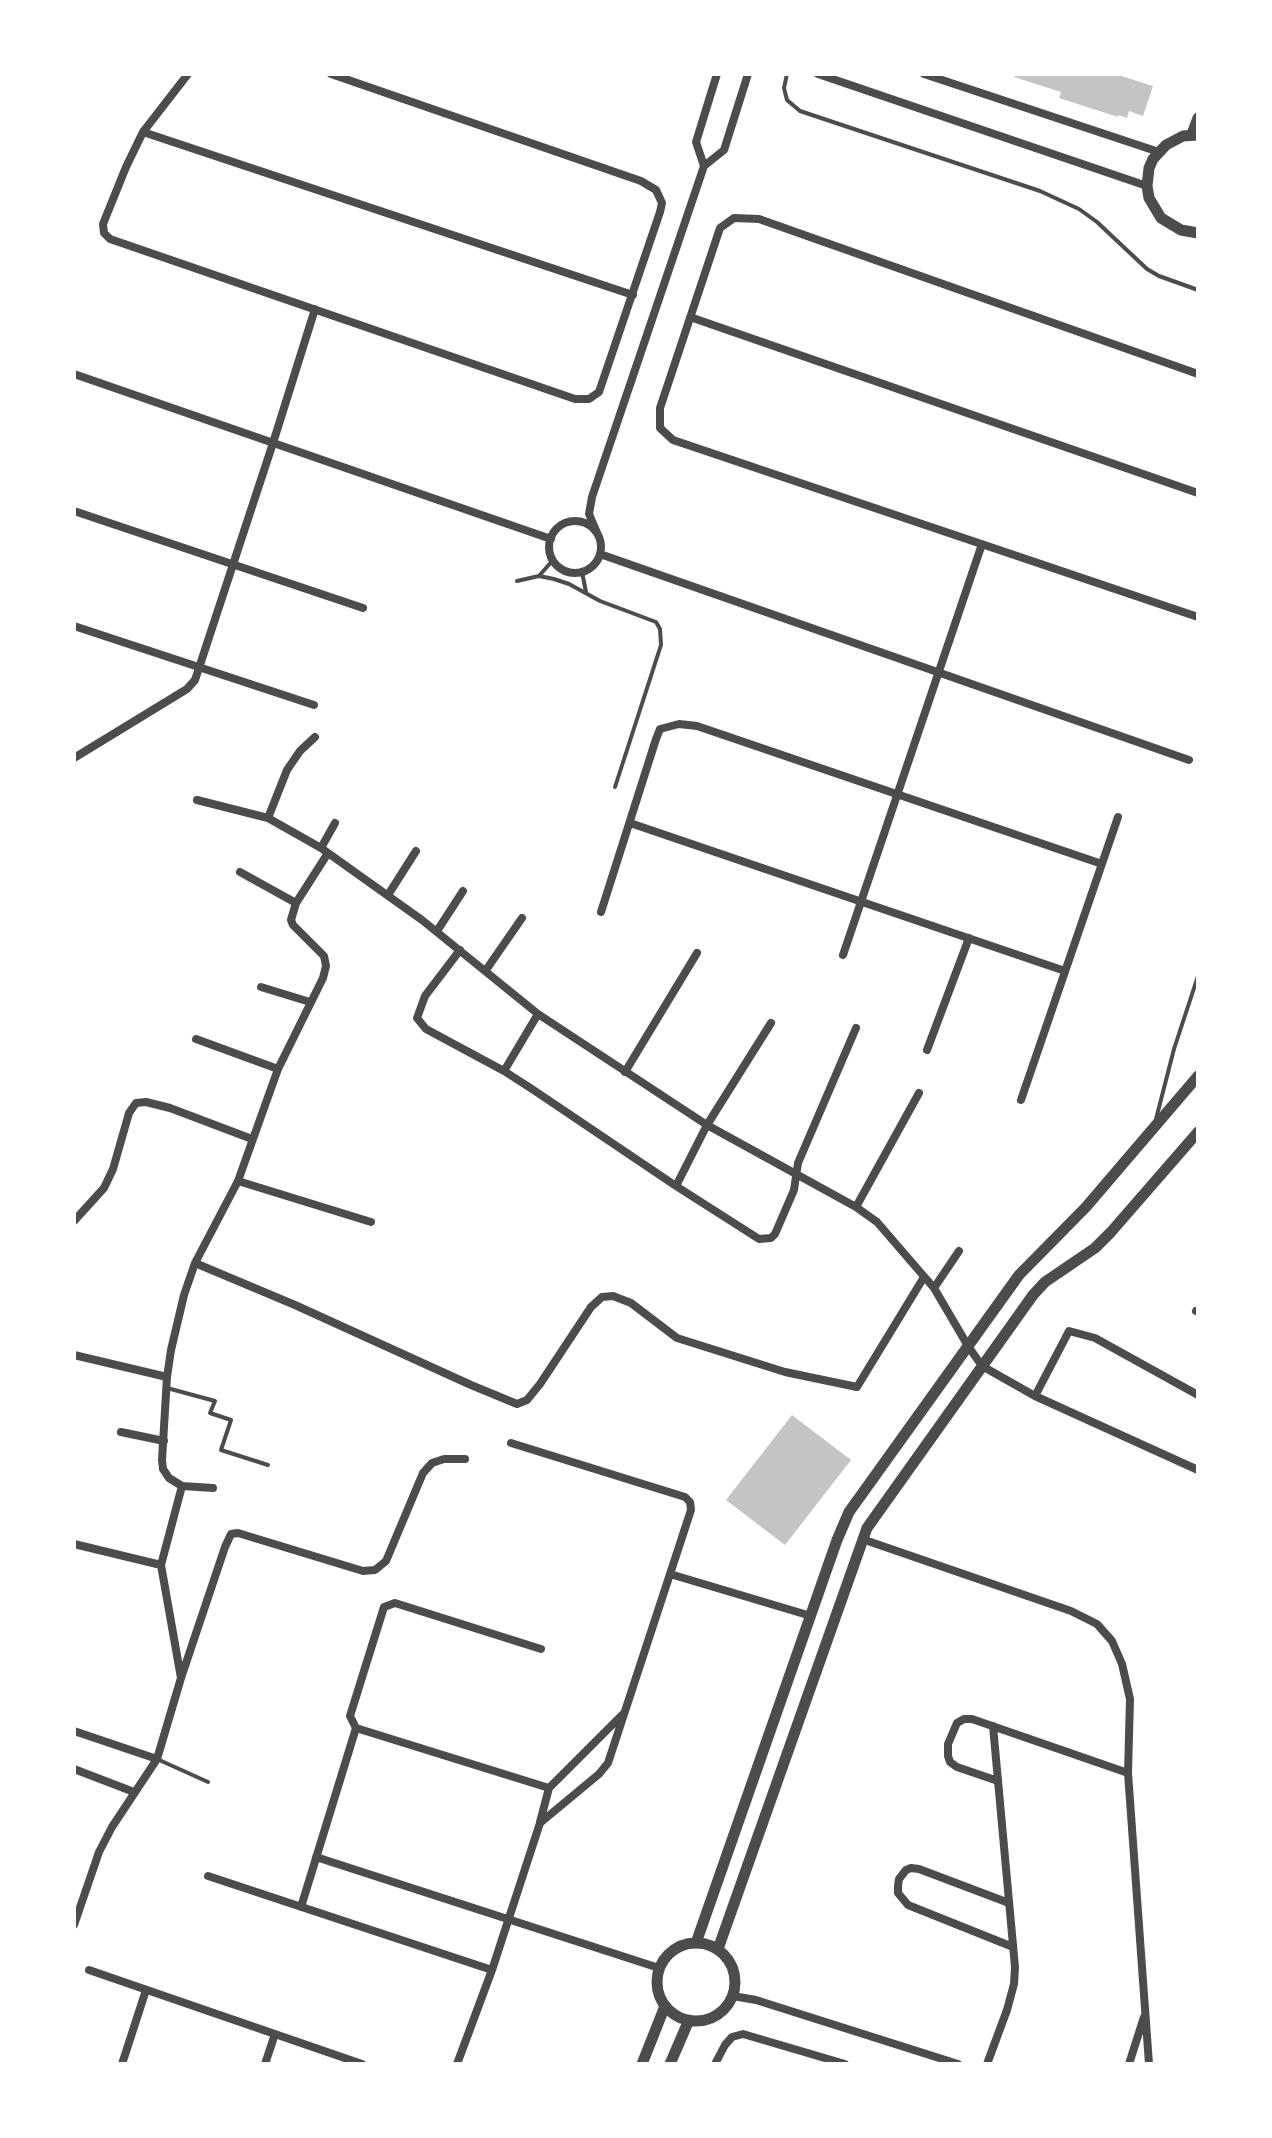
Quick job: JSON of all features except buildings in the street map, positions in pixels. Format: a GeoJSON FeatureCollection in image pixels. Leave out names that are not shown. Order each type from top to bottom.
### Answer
{"type":"FeatureCollection","features":[{"type":"Feature","properties":{"kind":"street"},"geometry":{"type":"LineString","coordinates":[[188,74],[143,132],[126,167],[103,224],[104,233],[110,239],[575,399],[589,399],[599,392],[660,212],[662,203],[656,190],[641,181],[331,74]]}},
{"type":"Feature","properties":{"kind":"street"},"geometry":{"type":"LineString","coordinates":[[704,166],[696,142],[717,74]]}},
{"type":"Feature","properties":{"kind":"street"},"geometry":{"type":"LineString","coordinates":[[592,497],[583,512],[562,525],[551,539],[549,548],[553,560],[563,569],[582,572],[593,565],[600,554],[600,541],[589,514],[592,497],[704,166],[724,150],[748,74]]}},
{"type":"Feature","properties":{"kind":"street"},"geometry":{"type":"LineString","coordinates":[[818,74],[1147,186]]}},
{"type":"Feature","properties":{"kind":"street"},"geometry":{"type":"LineString","coordinates":[[924,74],[1159,152]]}},
{"type":"Feature","properties":{"kind":"street"},"geometry":{"type":"LineString","coordinates":[[1198,118],[1195,134],[1174,140],[1159,152],[1149,168],[1147,186],[1149,198],[1161,218],[1181,230],[1198,233]]}},
{"type":"Feature","properties":{"kind":"street"},"geometry":{"type":"LineString","coordinates":[[143,132],[633,295]]}},
{"type":"Feature","properties":{"kind":"street"},"geometry":{"type":"LineString","coordinates":[[1198,374],[774,224],[751,218],[734,218],[720,228],[660,408],[660,428],[673,440],[1198,615]]}},
{"type":"Feature","properties":{"kind":"street"},"geometry":{"type":"LineString","coordinates":[[74,758],[187,689],[195,680],[315,309]]}},
{"type":"Feature","properties":{"kind":"street"},"geometry":{"type":"LineString","coordinates":[[690,317],[1198,493]]}},
{"type":"Feature","properties":{"kind":"street"},"geometry":{"type":"LineString","coordinates":[[74,374],[551,539]]}},
{"type":"Feature","properties":{"kind":"street"},"geometry":{"type":"LineString","coordinates":[[74,511],[363,608]]}},
{"type":"Feature","properties":{"kind":"street"},"geometry":{"type":"LineString","coordinates":[[562,525],[572,521],[583,523],[598,535]]}},
{"type":"Feature","properties":{"kind":"street"},"geometry":{"type":"LineString","coordinates":[[843,955],[982,544]]}},
{"type":"Feature","properties":{"kind":"street"},"geometry":{"type":"LineString","coordinates":[[600,554],[1189,760]]}},
{"type":"Feature","properties":{"kind":"street"},"geometry":{"type":"LineString","coordinates":[[74,626],[314,705]]}},
{"type":"Feature","properties":{"kind":"street"},"geometry":{"type":"LineString","coordinates":[[601,912],[660,729],[679,724],[697,726],[1102,864]]}},
{"type":"Feature","properties":{"kind":"street"},"geometry":{"type":"LineString","coordinates":[[268,818],[287,770],[315,737]]}},
{"type":"Feature","properties":{"kind":"street"},"geometry":{"type":"LineString","coordinates":[[74,747],[84,751]]}},
{"type":"Feature","properties":{"kind":"street"},"geometry":{"type":"LineString","coordinates":[[197,800],[268,818],[324,851],[437,931],[538,1014],[707,1125],[856,1207],[877,1222],[934,1288],[982,1366],[1035,1396],[1198,1470]]}},
{"type":"Feature","properties":{"kind":"street"},"geometry":{"type":"LineString","coordinates":[[1021,1100],[1118,817]]}},
{"type":"Feature","properties":{"kind":"street"},"geometry":{"type":"LineString","coordinates":[[213,1488],[182,1486],[169,1478],[163,1469],[167,1377],[184,1295],[195,1263],[238,1181],[278,1069],[323,978],[326,966],[324,956],[293,925],[292,915],[335,823]]}},
{"type":"Feature","properties":{"kind":"street"},"geometry":{"type":"LineString","coordinates":[[630,823],[1065,971]]}},
{"type":"Feature","properties":{"kind":"street"},"geometry":{"type":"LineString","coordinates":[[388,895],[416,851]]}},
{"type":"Feature","properties":{"kind":"street"},"geometry":{"type":"LineString","coordinates":[[240,872],[296,903]]}},
{"type":"Feature","properties":{"kind":"street"},"geometry":{"type":"LineString","coordinates":[[437,931],[463,891]]}},
{"type":"Feature","properties":{"kind":"street"},"geometry":{"type":"LineString","coordinates":[[486,970],[522,918]]}},
{"type":"Feature","properties":{"kind":"street"},"geometry":{"type":"LineString","coordinates":[[927,1050],[969,938]]}},
{"type":"Feature","properties":{"kind":"street"},"geometry":{"type":"LineString","coordinates":[[460,950],[425,996],[417,1018],[426,1029],[504,1071],[754,1238],[765,1240],[775,1234],[794,1190],[798,1163],[856,1028]]}},
{"type":"Feature","properties":{"kind":"street"},"geometry":{"type":"LineString","coordinates":[[625,1072],[697,953]]}},
{"type":"Feature","properties":{"kind":"street"},"geometry":{"type":"LineString","coordinates":[[261,987],[310,1002]]}},
{"type":"Feature","properties":{"kind":"street"},"geometry":{"type":"LineString","coordinates":[[504,1071],[538,1014]]}},
{"type":"Feature","properties":{"kind":"street"},"geometry":{"type":"LineString","coordinates":[[676,1186],[707,1125],[771,1023]]}},
{"type":"Feature","properties":{"kind":"street"},"geometry":{"type":"LineString","coordinates":[[196,1039],[278,1069]]}},
{"type":"Feature","properties":{"kind":"street"},"geometry":{"type":"LineString","coordinates":[[696,1943],[849,1512],[1019,1275],[1086,1207],[1198,1076]]}},
{"type":"Feature","properties":{"kind":"street"},"geometry":{"type":"LineString","coordinates":[[856,1207],[919,1093]]}},
{"type":"Feature","properties":{"kind":"street"},"geometry":{"type":"LineString","coordinates":[[74,1221],[104,1188],[113,1169],[129,1113],[136,1103],[146,1102],[170,1108],[252,1139]]}},
{"type":"Feature","properties":{"kind":"street"},"geometry":{"type":"LineString","coordinates":[[718,1949],[862,1539],[877,1512],[1033,1295],[1045,1282],[1095,1248],[1198,1132]]}},
{"type":"Feature","properties":{"kind":"street"},"geometry":{"type":"LineString","coordinates":[[238,1181],[371,1222]]}},
{"type":"Feature","properties":{"kind":"street"},"geometry":{"type":"LineString","coordinates":[[934,1288],[959,1251]]}},
{"type":"Feature","properties":{"kind":"street"},"geometry":{"type":"LineString","coordinates":[[195,1263],[517,1404],[527,1400],[540,1384],[591,1307],[602,1297],[613,1296],[631,1303],[677,1338],[785,1372],[857,1387],[924,1277]]}},
{"type":"Feature","properties":{"kind":"street"},"geometry":{"type":"LineString","coordinates":[[1035,1396],[1069,1331],[1095,1338],[1198,1395]]}},
{"type":"Feature","properties":{"kind":"street"},"geometry":{"type":"LineString","coordinates":[[74,1355],[167,1377]]}},
{"type":"Feature","properties":{"kind":"street"},"geometry":{"type":"LineString","coordinates":[[121,1432],[164,1441]]}},
{"type":"Feature","properties":{"kind":"street"},"geometry":{"type":"LineString","coordinates":[[511,1443],[685,1497],[690,1502],[691,1510],[608,1763],[540,1823]]}},
{"type":"Feature","properties":{"kind":"street"},"geometry":{"type":"LineString","coordinates":[[74,1925],[99,1852],[157,1759],[181,1678],[231,1534],[238,1533],[363,1571],[375,1570],[386,1561],[423,1473],[432,1463],[444,1459],[465,1459]]}},
{"type":"Feature","properties":{"kind":"street"},"geometry":{"type":"LineString","coordinates":[[181,1678],[161,1565],[182,1486]]}},
{"type":"Feature","properties":{"kind":"street"},"geometry":{"type":"LineString","coordinates":[[862,1539],[1071,1611],[1097,1624],[1112,1641],[1122,1664],[1130,1699],[1128,1773],[1149,2064]]}},
{"type":"Feature","properties":{"kind":"street"},"geometry":{"type":"LineString","coordinates":[[74,1544],[161,1565]]}},
{"type":"Feature","properties":{"kind":"street"},"geometry":{"type":"LineString","coordinates":[[670,1574],[811,1616]]}},
{"type":"Feature","properties":{"kind":"street"},"geometry":{"type":"LineString","coordinates":[[301,1907],[356,1728],[350,1716],[384,1607],[395,1603],[541,1649]]}},
{"type":"Feature","properties":{"kind":"street"},"geometry":{"type":"LineString","coordinates":[[457,2064],[509,1921],[549,1788],[624,1713]]}},
{"type":"Feature","properties":{"kind":"street"},"geometry":{"type":"LineString","coordinates":[[998,1781],[950,1762],[948,1744],[957,1723],[972,1719],[1128,1773]]}},
{"type":"Feature","properties":{"kind":"street"},"geometry":{"type":"LineString","coordinates":[[987,2064],[1014,1984],[993,1726]]}},
{"type":"Feature","properties":{"kind":"street"},"geometry":{"type":"LineString","coordinates":[[356,1728],[549,1788]]}},
{"type":"Feature","properties":{"kind":"street"},"geometry":{"type":"LineString","coordinates":[[74,1731],[157,1759]]}},
{"type":"Feature","properties":{"kind":"street"},"geometry":{"type":"LineString","coordinates":[[74,1769],[134,1792]]}},
{"type":"Feature","properties":{"kind":"street"},"geometry":{"type":"LineString","coordinates":[[316,1857],[659,1968]]}},
{"type":"Feature","properties":{"kind":"street"},"geometry":{"type":"LineString","coordinates":[[1009,1903],[919,1869],[906,1870],[899,1879],[898,1893],[908,1905],[1013,1947]]}},
{"type":"Feature","properties":{"kind":"street"},"geometry":{"type":"LineString","coordinates":[[208,1876],[492,1970]]}},
{"type":"Feature","properties":{"kind":"street"},"geometry":{"type":"LineString","coordinates":[[696,1943],[718,1949],[732,1965],[736,1985],[725,2009],[705,2020],[689,2020],[676,2015],[665,2006],[657,1984],[659,1968],[665,1958],[684,1944],[696,1943]]}},
{"type":"Feature","properties":{"kind":"street"},"geometry":{"type":"LineString","coordinates":[[89,1970],[362,2064]]}},
{"type":"Feature","properties":{"kind":"street"},"geometry":{"type":"LineString","coordinates":[[122,2064],[146,1990]]}},
{"type":"Feature","properties":{"kind":"street"},"geometry":{"type":"LineString","coordinates":[[733,1996],[756,2000],[958,2064]]}},
{"type":"Feature","properties":{"kind":"street"},"geometry":{"type":"LineString","coordinates":[[642,2064],[665,2006]]}},
{"type":"Feature","properties":{"kind":"street"},"geometry":{"type":"LineString","coordinates":[[1129,2064],[1146,2012]]}},
{"type":"Feature","properties":{"kind":"street"},"geometry":{"type":"LineString","coordinates":[[670,2064],[689,2020]]}},
{"type":"Feature","properties":{"kind":"street"},"geometry":{"type":"LineString","coordinates":[[265,2064],[275,2034]]}},
{"type":"Feature","properties":{"kind":"street"},"geometry":{"type":"LineString","coordinates":[[715,2064],[732,2037],[743,2034],[845,2064]]}},
{"type":"Feature","properties":{"kind":"lane"},"geometry":{"type":"LineString","coordinates":[[787,74],[784,88],[787,100],[800,111],[1040,191],[1079,209],[1097,222],[1147,269],[1198,290]]}},
{"type":"Feature","properties":{"kind":"lane"},"geometry":{"type":"LineString","coordinates":[[539,576],[553,560]]}},
{"type":"Feature","properties":{"kind":"lane"},"geometry":{"type":"LineString","coordinates":[[582,572],[586,592]]}},
{"type":"Feature","properties":{"kind":"lane"},"geometry":{"type":"LineString","coordinates":[[517,581],[539,576],[554,579],[600,601],[656,622],[660,629],[661,645],[615,787]]}},
{"type":"Feature","properties":{"kind":"lane"},"geometry":{"type":"LineString","coordinates":[[1154,1129],[1174,1049],[1198,976]]}},
{"type":"Feature","properties":{"kind":"lane"},"geometry":{"type":"LineString","coordinates":[[167,1388],[215,1401],[210,1413],[231,1420],[221,1450],[268,1465]]}},
{"type":"Feature","properties":{"kind":"lane"},"geometry":{"type":"LineString","coordinates":[[157,1759],[208,1782]]}}]}
